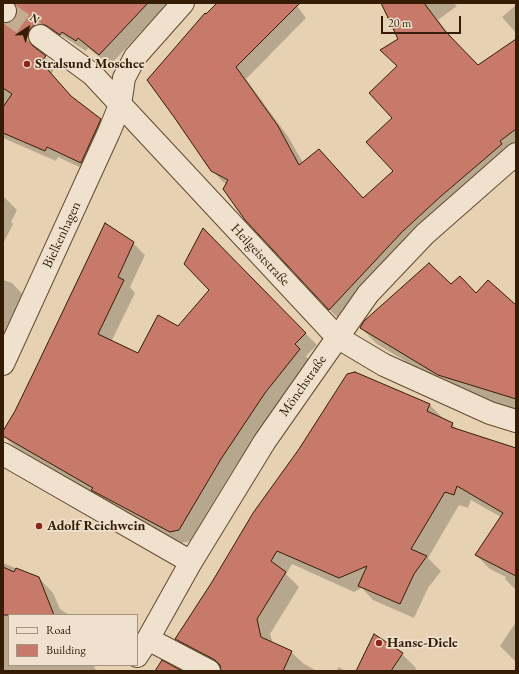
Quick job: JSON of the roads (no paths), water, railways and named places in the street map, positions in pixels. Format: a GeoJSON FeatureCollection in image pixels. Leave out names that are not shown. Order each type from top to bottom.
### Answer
{"type":"FeatureCollection","features":[{"type":"Feature","properties":{"kind":"street","name":"Bielkenhagen"},"geometry":{"type":"LineString","coordinates":[[3,364],[109,132],[120,105],[124,78],[135,57],[183,3]]}},
{"type":"Feature","properties":{"kind":"street","name":"Heilgeiststraße"},"geometry":{"type":"LineString","coordinates":[[40,36],[92,74],[337,337],[384,365],[490,413],[516,421]]}},
{"type":"Feature","properties":{"kind":"street","name":"Mönchstraße"},"geometry":{"type":"LineString","coordinates":[[143,648],[191,562],[265,441],[368,294],[425,234],[516,154]]}},
{"type":"Feature","properties":{"kind":"street"},"geometry":{"type":"LineString","coordinates":[[3,454],[191,562]]}},
{"type":"Feature","properties":{"kind":"street"},"geometry":{"type":"LineString","coordinates":[[143,648],[209,671]]}},
{"type":"Feature","properties":{"kind":"tunnel"},"geometry":{"type":"LineString","coordinates":[[5,11],[40,36]]}},
{"type":"Feature","properties":{"kind":"place","name":"Stralsund Moschee"},"geometry":{"type":"Point","coordinates":[27,64]}},
{"type":"Feature","properties":{"kind":"place","name":"Adolf Reichwein"},"geometry":{"type":"Point","coordinates":[39,526]}},
{"type":"Feature","properties":{"kind":"place","name":"Hanse-Diele"},"geometry":{"type":"Point","coordinates":[379,643]}}]}
